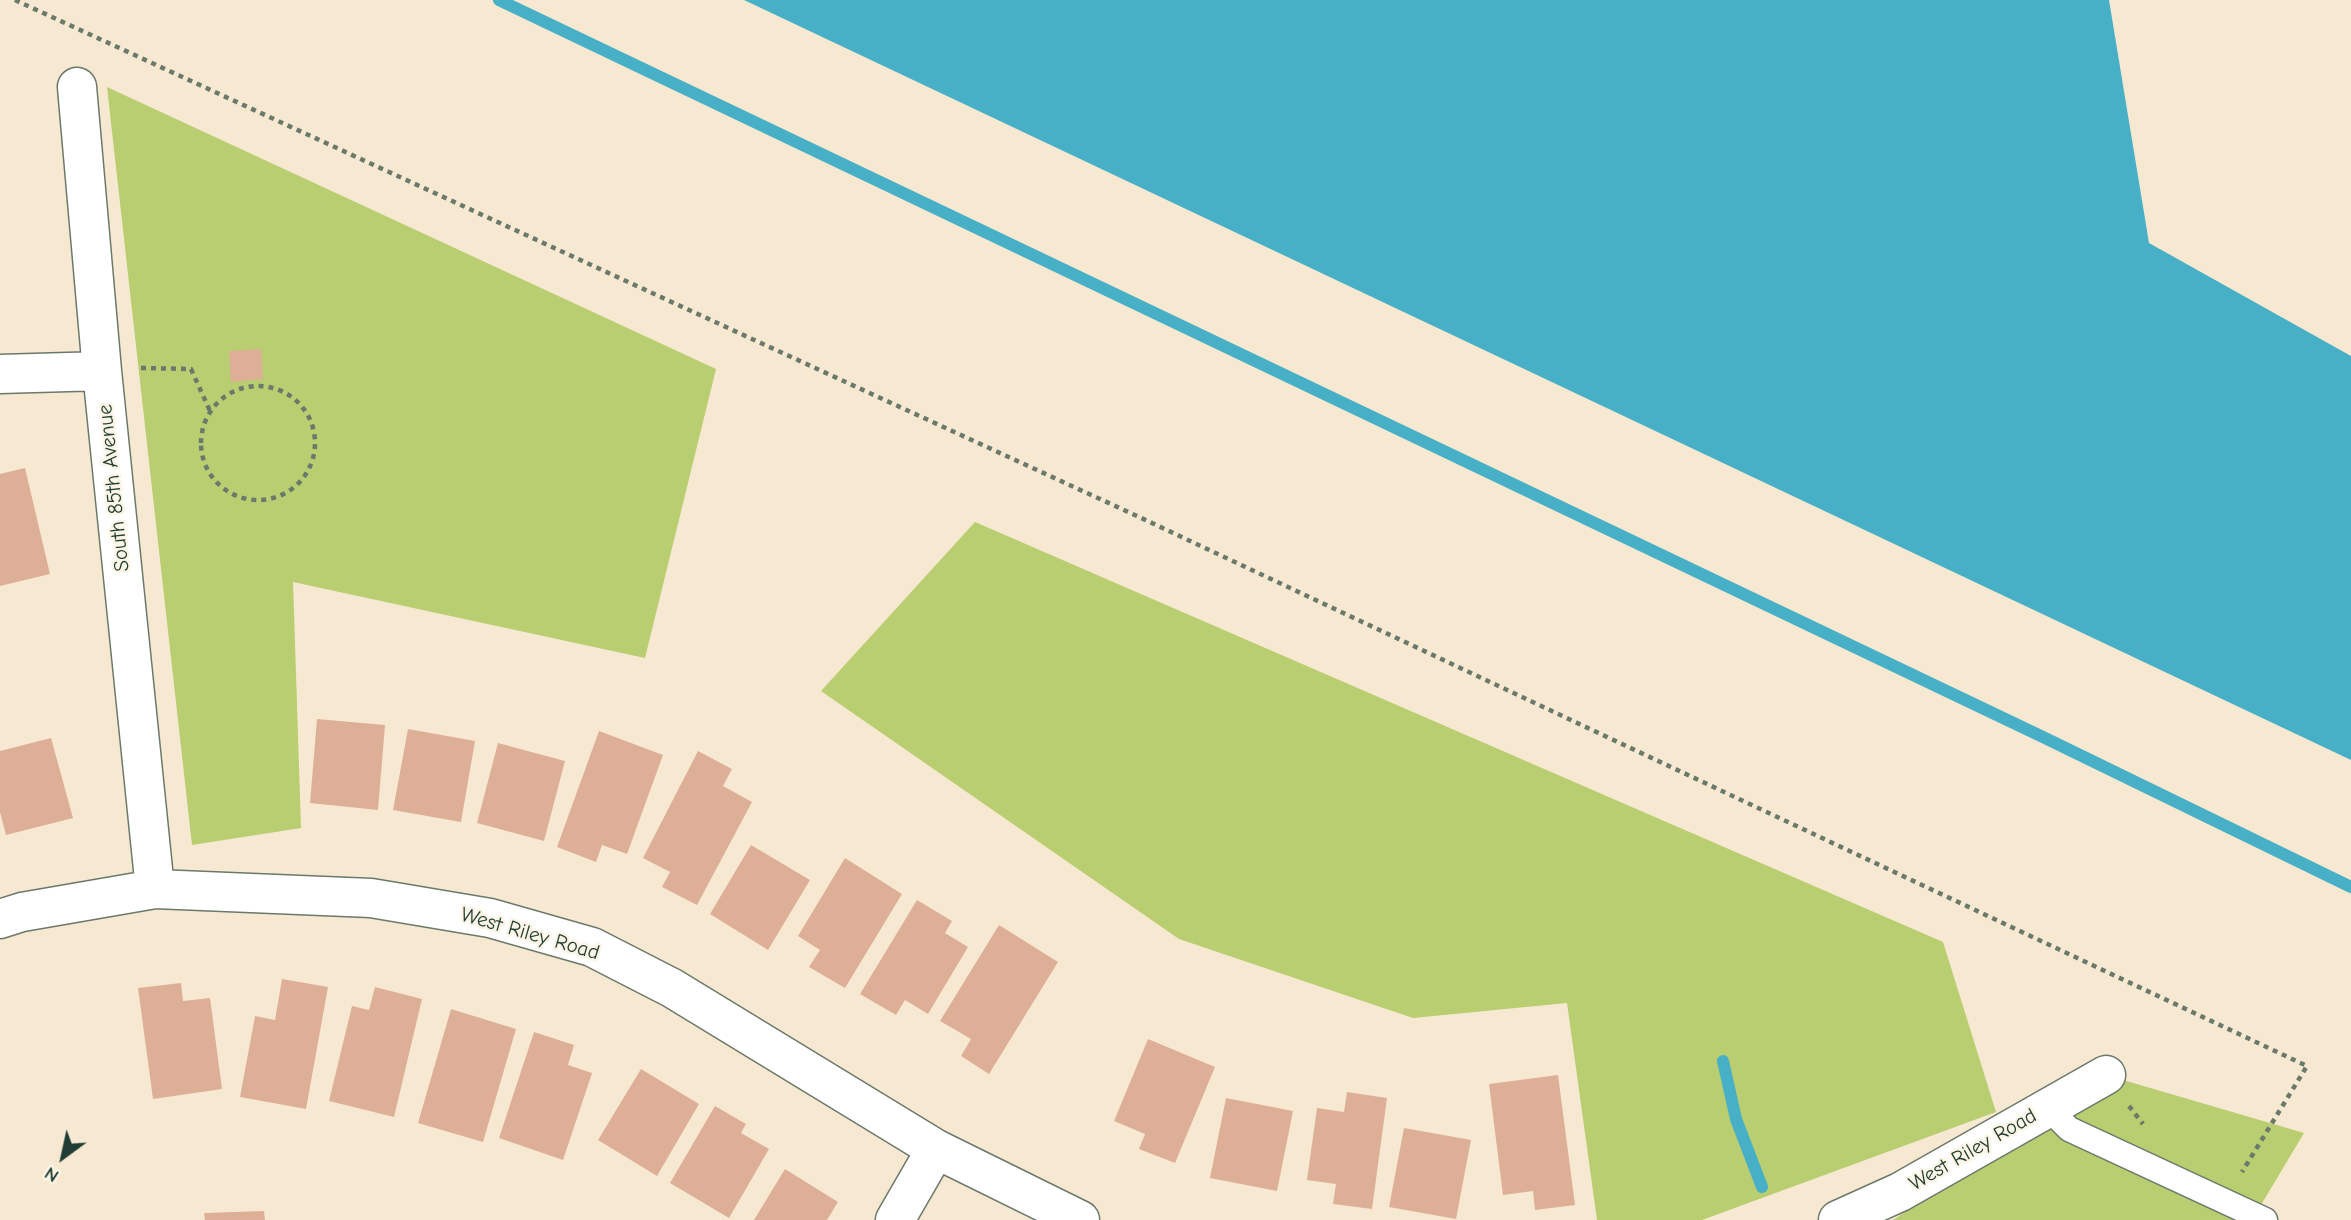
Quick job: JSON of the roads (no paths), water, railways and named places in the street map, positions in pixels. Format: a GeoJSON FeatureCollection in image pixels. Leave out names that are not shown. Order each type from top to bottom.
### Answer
{"type":"FeatureCollection","features":[{"type":"Feature","properties":{"kind":"street","name":"South 85th Avenue"},"geometry":{"type":"LineString","coordinates":[[77,87],[102,371],[155,889]]}},
{"type":"Feature","properties":{"kind":"street"},"geometry":{"type":"LineString","coordinates":[[0,374],[102,371]]}},
{"type":"Feature","properties":{"kind":"street","name":"West Riley Road"},"geometry":{"type":"LineString","coordinates":[[0,919],[22,912],[155,889],[371,898],[491,918],[592,947],[672,988],[936,1149],[1080,1220]]}},
{"type":"Feature","properties":{"kind":"street","name":"West Riley Road"},"geometry":{"type":"LineString","coordinates":[[1838,1220],[1900,1192],[2106,1075]]}},
{"type":"Feature","properties":{"kind":"street"},"geometry":{"type":"LineString","coordinates":[[895,1220],[936,1149]]}},
{"type":"Feature","properties":{"kind":"lane"},"geometry":{"type":"LineString","coordinates":[[2046,1107],[2069,1129],[2265,1220]]}},
{"type":"Feature","properties":{"kind":"water"},"geometry":{"type":"Polygon","coordinates":[[[744,0],[2109,0],[2149,243],[2351,356],[2351,760],[744,0]]]}},
{"type":"Feature","properties":{"kind":"waterway"},"geometry":{"type":"LineString","coordinates":[[499,0],[2045,738],[2351,887]]}},
{"type":"Feature","properties":{"kind":"waterway"},"geometry":{"type":"LineString","coordinates":[[1723,1061],[1736,1119],[1762,1187]]}}]}
